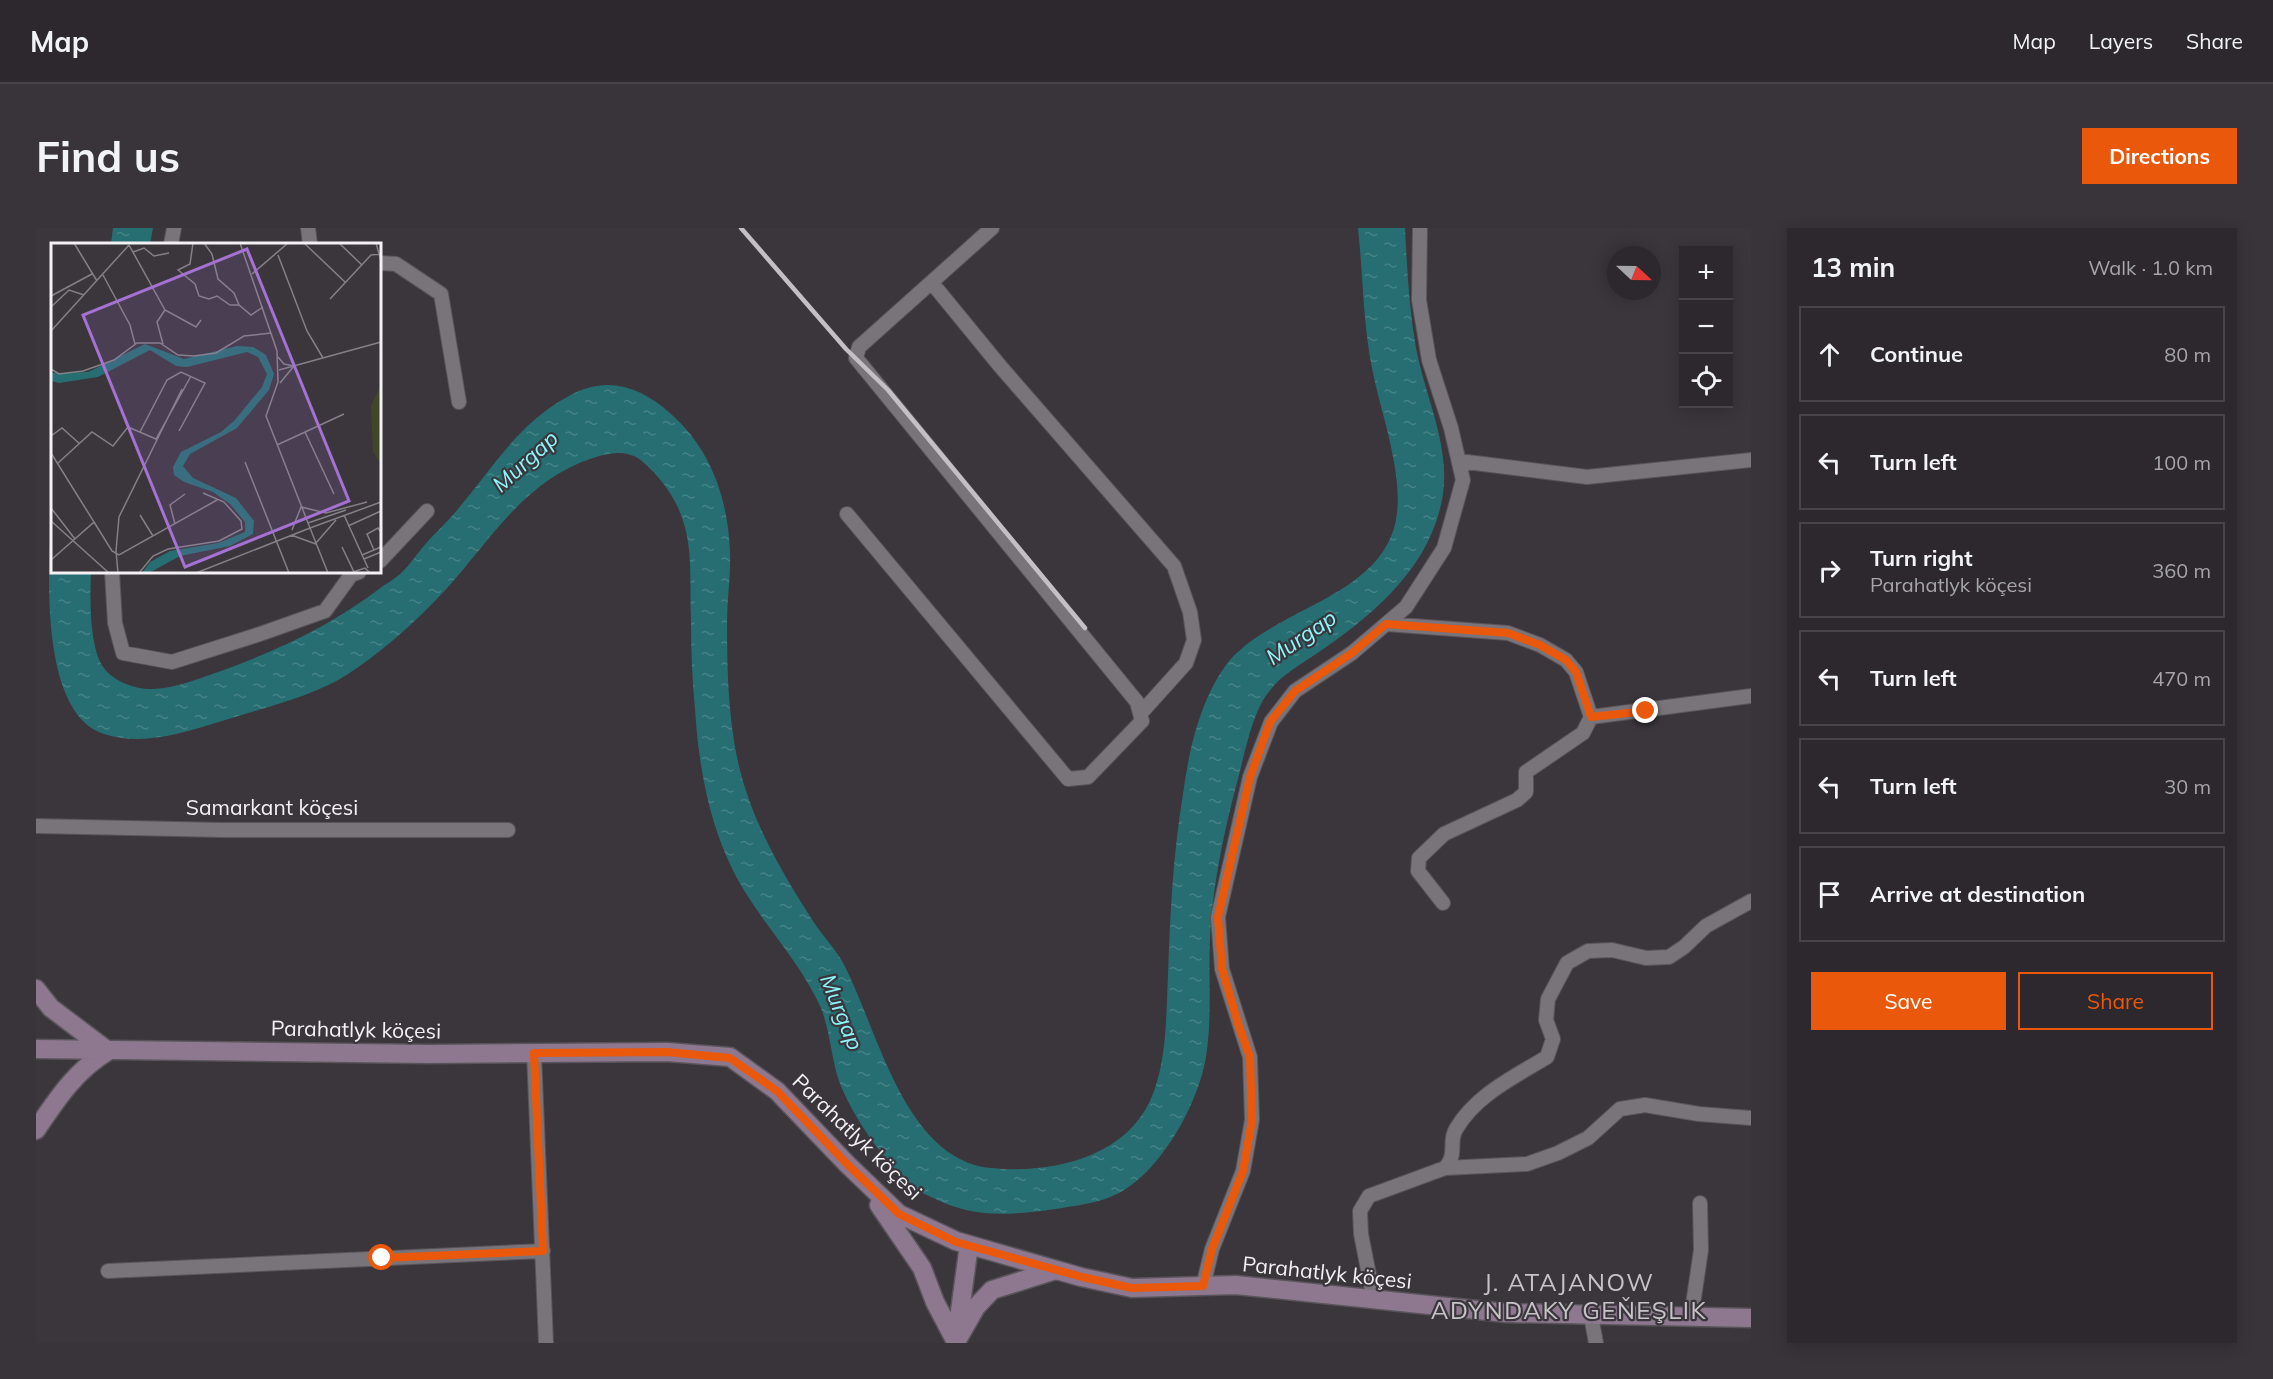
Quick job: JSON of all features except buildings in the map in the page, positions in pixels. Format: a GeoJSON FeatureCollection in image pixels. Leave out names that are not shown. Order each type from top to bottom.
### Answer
{"type":"FeatureCollection","features":[{"type":"Feature","properties":{"kind":"main road"},"geometry":{"type":"LineString","coordinates":[[36,989],[51,1008],[108,1051],[89,1063],[65,1087],[36,1130]]}},
{"type":"Feature","properties":{"kind":"main road","name":"Parahatlyk köçesi"},"geometry":{"type":"LineString","coordinates":[[36,1049],[667,1052],[730,1058],[777,1091],[899,1214],[956,1242],[1057,1270],[1132,1288],[1236,1285],[1506,1313],[1751,1318]]}},
{"type":"Feature","properties":{"kind":"main road"},"geometry":{"type":"LineString","coordinates":[[854,1170],[922,1268],[935,1302],[956,1342]]}},
{"type":"Feature","properties":{"kind":"main road"},"geometry":{"type":"LineString","coordinates":[[956,1342],[969,1245]]}},
{"type":"Feature","properties":{"kind":"main road"},"geometry":{"type":"LineString","coordinates":[[956,1342],[976,1307],[992,1290],[1057,1270]]}},
{"type":"Feature","properties":{"kind":"street"},"geometry":{"type":"LineString","coordinates":[[171,243],[174,228]]}},
{"type":"Feature","properties":{"kind":"street"},"geometry":{"type":"LineString","coordinates":[[308,228],[310,243]]}},
{"type":"Feature","properties":{"kind":"street"},"geometry":{"type":"LineString","coordinates":[[847,514],[1068,779],[1088,777],[1142,721],[1137,702],[856,358],[859,346],[992,228]]}},
{"type":"Feature","properties":{"kind":"street"},"geometry":{"type":"LineString","coordinates":[[1203,1286],[1212,1249],[1243,1171],[1252,1120],[1250,1057],[1222,969],[1218,917],[1250,777],[1270,722],[1295,691],[1352,653],[1406,607],[1444,548],[1463,480],[1451,428],[1429,360],[1419,300],[1420,228]]}},
{"type":"Feature","properties":{"kind":"street"},"geometry":{"type":"LineString","coordinates":[[381,263],[396,264],[441,294],[459,402]]}},
{"type":"Feature","properties":{"kind":"street"},"geometry":{"type":"LineString","coordinates":[[932,283],[1000,366],[1174,566],[1190,612],[1194,640],[1186,663],[1141,713]]}},
{"type":"Feature","properties":{"kind":"street"},"geometry":{"type":"LineString","coordinates":[[1459,461],[1587,477],[1751,460]]}},
{"type":"Feature","properties":{"kind":"street"},"geometry":{"type":"LineString","coordinates":[[381,560],[427,511]]}},
{"type":"Feature","properties":{"kind":"street"},"geometry":{"type":"LineString","coordinates":[[112,573],[115,623],[123,653],[172,662],[325,611],[354,573]]}},
{"type":"Feature","properties":{"kind":"street"},"geometry":{"type":"LineString","coordinates":[[1386,624],[1508,633],[1540,645],[1566,660],[1576,672],[1591,717],[1583,733],[1526,772],[1526,792],[1517,800],[1444,834],[1419,858],[1418,871],[1443,903]]}},
{"type":"Feature","properties":{"kind":"street"},"geometry":{"type":"LineString","coordinates":[[1591,717],[1751,696]]}},
{"type":"Feature","properties":{"kind":"street","name":"Samarkant köçesi"},"geometry":{"type":"LineString","coordinates":[[36,826],[222,830],[508,830]]}},
{"type":"Feature","properties":{"kind":"street"},"geometry":{"type":"LineString","coordinates":[[1445,1168],[1452,1161],[1454,1131],[1467,1114],[1493,1089],[1547,1057],[1553,1039],[1546,1020],[1548,999],[1567,963],[1588,951],[1612,950],[1646,958],[1669,957],[1684,947],[1706,926],[1751,901]]}},
{"type":"Feature","properties":{"kind":"street"},"geometry":{"type":"LineString","coordinates":[[534,1053],[546,1343]]}},
{"type":"Feature","properties":{"kind":"street"},"geometry":{"type":"LineString","coordinates":[[1374,1300],[1361,1234],[1359,1211],[1369,1196],[1445,1168],[1527,1164],[1558,1153],[1588,1138],[1620,1109],[1645,1105],[1699,1114],[1751,1118]]}},
{"type":"Feature","properties":{"kind":"street"},"geometry":{"type":"LineString","coordinates":[[1691,1318],[1701,1250],[1700,1203]]}},
{"type":"Feature","properties":{"kind":"street"},"geometry":{"type":"LineString","coordinates":[[108,1271],[543,1251]]}},
{"type":"Feature","properties":{"kind":"street"},"geometry":{"type":"LineString","coordinates":[[1591,1316],[1596,1343]]}},
{"type":"Feature","properties":{"kind":"water"},"geometry":{"type":"Polygon","coordinates":[[[113,228],[153,228],[150,243],[111,243],[113,228]]]}},
{"type":"Feature","properties":{"kind":"water","name":"Murgap"},"geometry":{"type":"Polygon","coordinates":[[[1358,228],[1405,228],[1410,303],[1416,348],[1436,421],[1443,457],[1443,494],[1437,520],[1413,567],[1396,587],[1358,623],[1285,675],[1266,695],[1257,712],[1234,793],[1215,885],[1210,939],[1208,1040],[1202,1075],[1176,1134],[1150,1169],[1119,1193],[1106,1199],[1069,1207],[1002,1214],[959,1208],[919,1191],[906,1181],[894,1169],[861,1124],[839,1081],[824,1017],[814,993],[747,895],[735,874],[716,829],[704,782],[697,733],[692,664],[690,562],[685,527],[671,494],[654,473],[636,457],[620,453],[598,456],[566,469],[543,484],[503,522],[429,607],[380,651],[334,682],[287,701],[164,737],[119,738],[104,734],[82,720],[67,696],[57,665],[51,630],[49,593],[51,518],[51,573],[91,573],[93,636],[99,659],[104,668],[120,681],[133,686],[147,689],[171,687],[264,654],[345,613],[406,568],[452,516],[505,450],[534,420],[569,396],[596,386],[609,385],[635,390],[659,404],[685,428],[707,459],[715,476],[729,532],[727,657],[729,692],[732,728],[744,784],[760,827],[792,888],[842,961],[897,1086],[914,1116],[936,1141],[961,1159],[991,1168],[1036,1168],[1059,1165],[1103,1149],[1122,1137],[1138,1121],[1156,1087],[1165,1040],[1172,885],[1187,766],[1202,712],[1213,686],[1231,659],[1256,637],[1345,587],[1364,572],[1381,555],[1392,534],[1397,516],[1396,474],[1376,387],[1365,316],[1358,228]]]}},
{"type":"Feature","properties":{"kind":"railway"},"geometry":{"type":"LineString","coordinates":[[741,228],[846,349],[888,390],[1085,628]]}},
{"type":"Feature","properties":{"kind":"district","name":"J. ATAJANOW ADYNDAKY GEŇEŞLIK"},"geometry":{"type":"Point","coordinates":[1569,1297]}},
{"type":"Feature","properties":{"kind":"route"},"geometry":{"type":"LineString","coordinates":[[382,1258],[543,1251],[534,1053],[667,1052],[730,1058],[777,1091],[899,1214],[956,1242],[1082,1277],[1132,1288],[1203,1286],[1212,1249],[1243,1171],[1252,1120],[1250,1057],[1222,969],[1218,917],[1250,777],[1270,722],[1295,691],[1352,653],[1386,624],[1508,633],[1540,645],[1566,660],[1576,672],[1591,717],[1646,711]]}}]}
